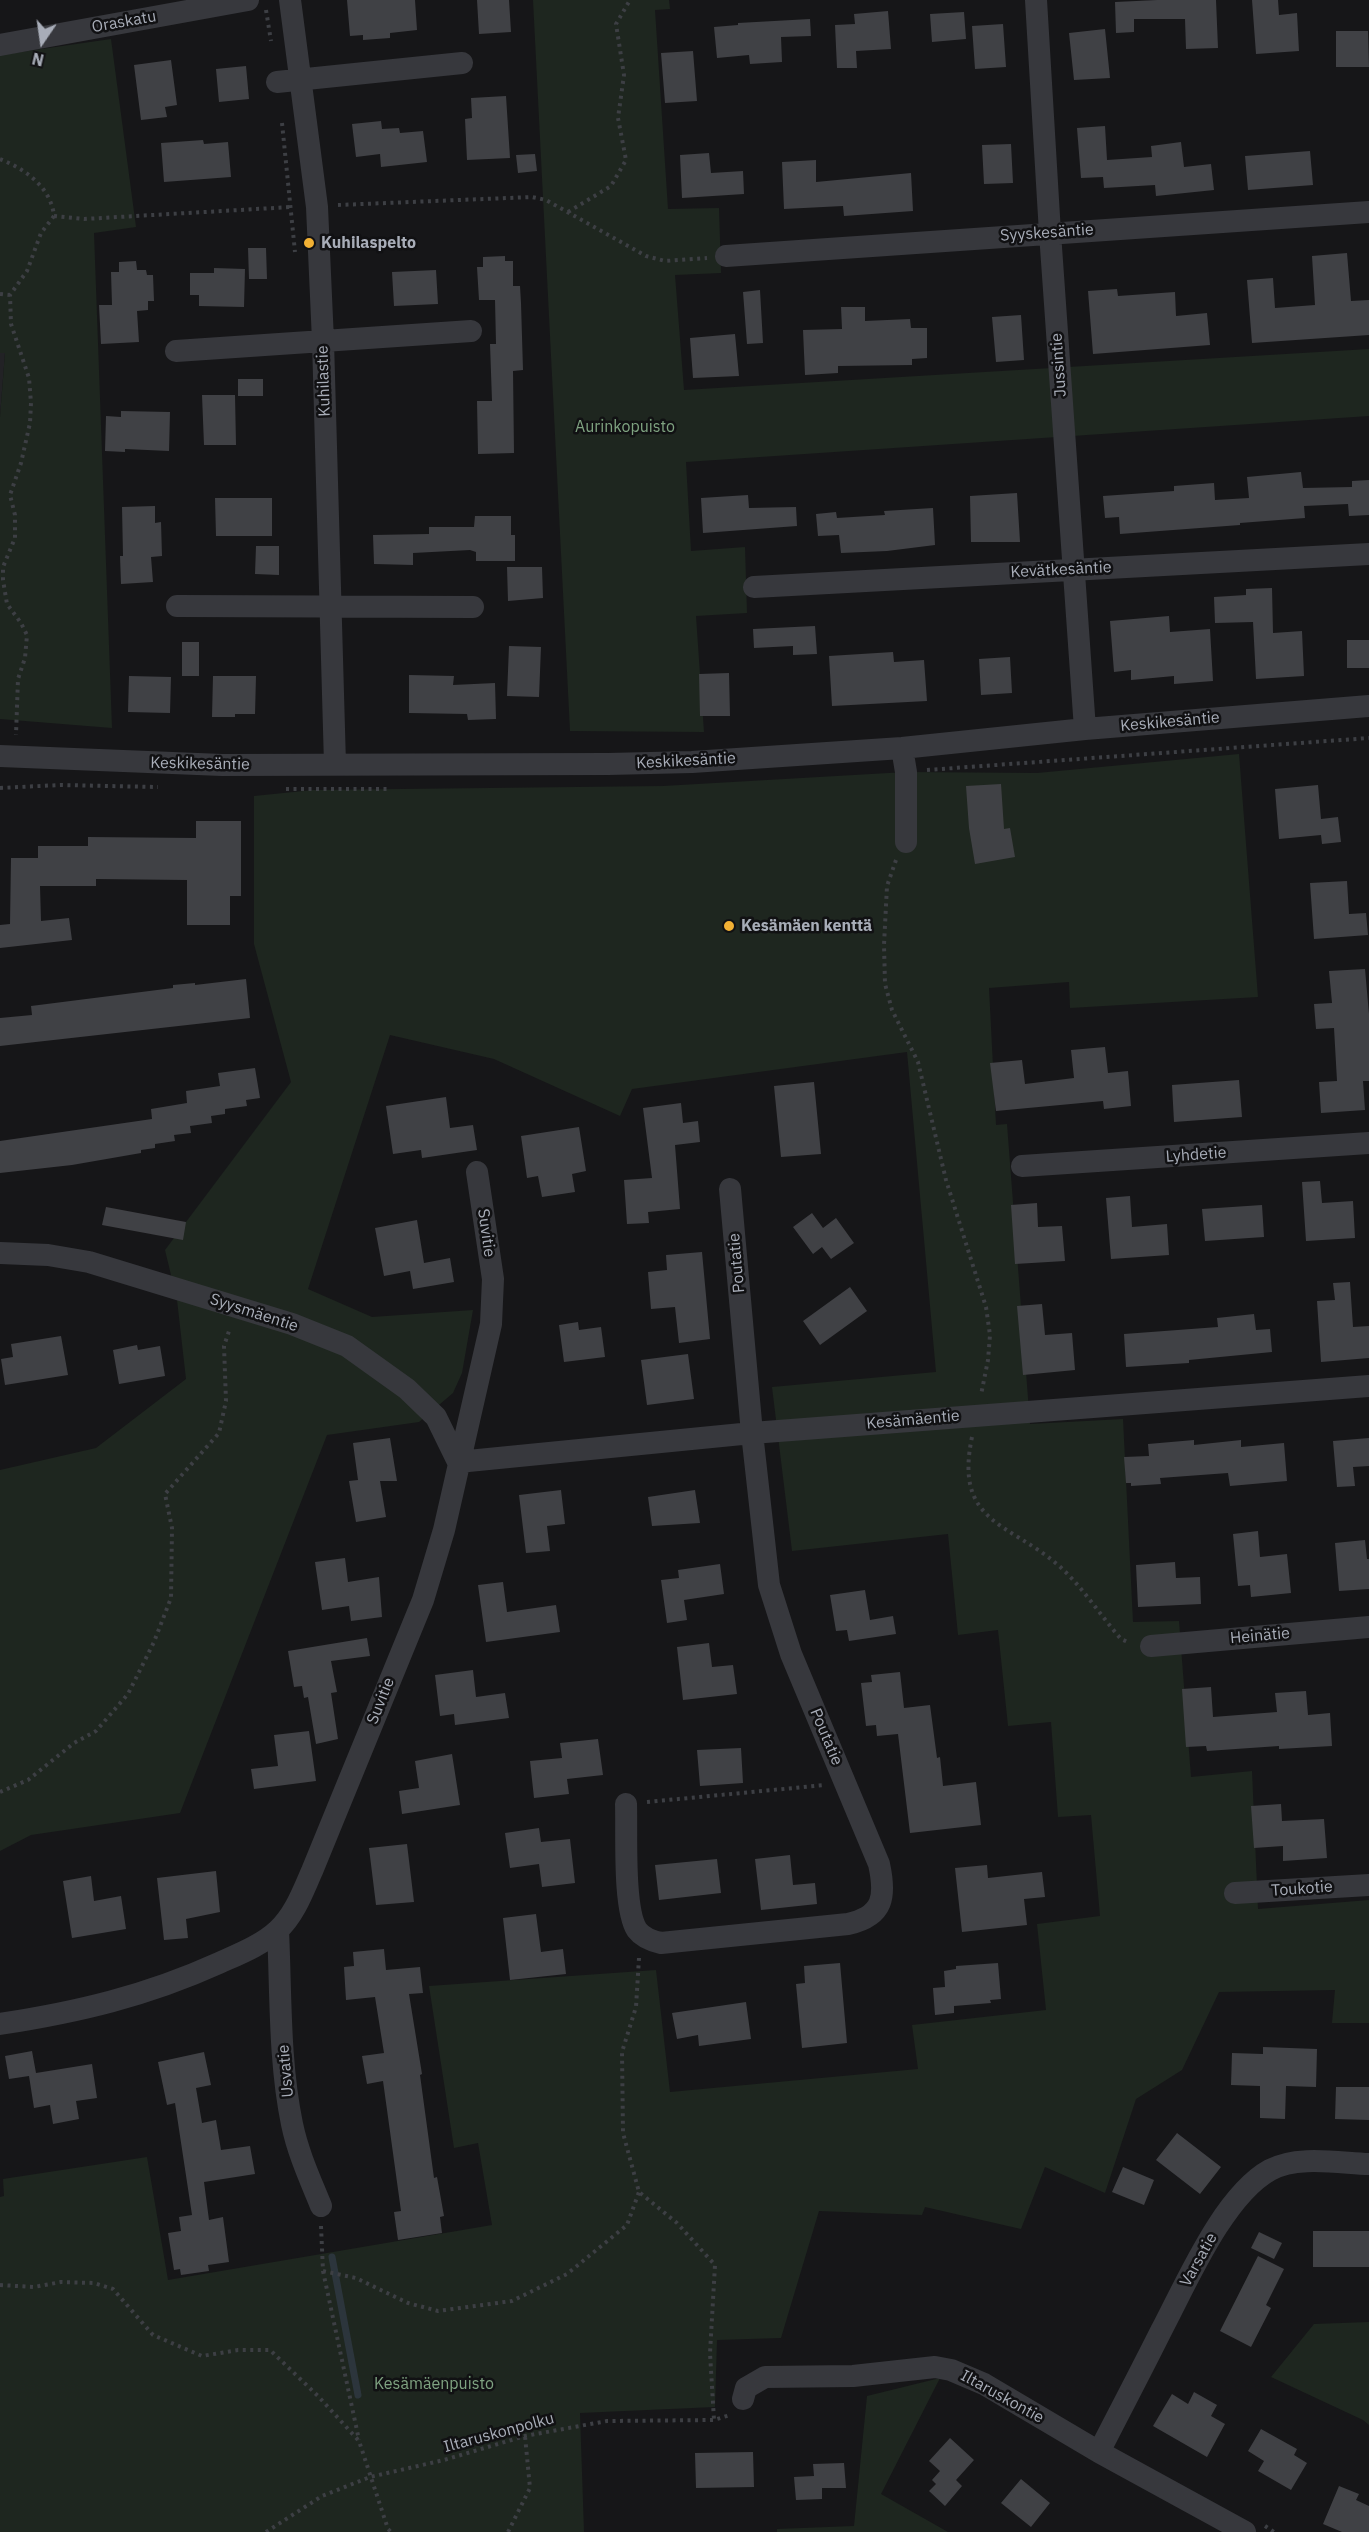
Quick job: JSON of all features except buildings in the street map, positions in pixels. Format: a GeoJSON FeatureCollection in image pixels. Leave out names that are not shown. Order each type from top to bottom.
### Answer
{"type":"FeatureCollection","features":[{"type":"Feature","properties":{"kind":"street","name":"Oraskatu"},"geometry":{"type":"LineString","coordinates":[[0,45],[248,0]]}},
{"type":"Feature","properties":{"kind":"street","name":"Kuhilastie"},"geometry":{"type":"LineString","coordinates":[[290,0],[317,207],[335,764]]}},
{"type":"Feature","properties":{"kind":"street","name":"Jussintie"},"geometry":{"type":"LineString","coordinates":[[1036,0],[1085,729]]}},
{"type":"Feature","properties":{"kind":"street"},"geometry":{"type":"LineString","coordinates":[[277,82],[462,63]]}},
{"type":"Feature","properties":{"kind":"street","name":"Syyskesäntie"},"geometry":{"type":"LineString","coordinates":[[726,256],[1369,212]]}},
{"type":"Feature","properties":{"kind":"street"},"geometry":{"type":"LineString","coordinates":[[176,351],[471,331]]}},
{"type":"Feature","properties":{"kind":"street","name":"Kevätkesäntie"},"geometry":{"type":"LineString","coordinates":[[754,586],[1369,554]]}},
{"type":"Feature","properties":{"kind":"street"},"geometry":{"type":"LineString","coordinates":[[177,606],[473,607]]}},
{"type":"Feature","properties":{"kind":"street","name":"Keskikesäntie"},"geometry":{"type":"LineString","coordinates":[[0,756],[132,763],[311,765],[673,763],[902,748],[1085,729],[1369,706]]}},
{"type":"Feature","properties":{"kind":"street"},"geometry":{"type":"LineString","coordinates":[[902,748],[906,772],[906,842]]}},
{"type":"Feature","properties":{"kind":"street","name":"Lyhdetie"},"geometry":{"type":"LineString","coordinates":[[1022,1166],[1369,1143]]}},
{"type":"Feature","properties":{"kind":"street","name":"Suvitie"},"geometry":{"type":"LineString","coordinates":[[0,2024],[94,2007],[138,1995],[181,1979],[238,1954],[278,1930],[292,1913],[423,1600],[444,1530],[458,1462],[487,1347],[492,1303],[493,1279],[477,1172]]}},
{"type":"Feature","properties":{"kind":"street","name":"Poutatie"},"geometry":{"type":"LineString","coordinates":[[626,1804],[629,1905],[638,1931],[650,1940],[661,1943],[848,1924],[874,1914],[880,1903],[882,1877],[879,1864],[791,1654],[775,1610],[769,1585],[752,1433],[730,1189]]}},
{"type":"Feature","properties":{"kind":"street","name":"Syysmäentie"},"geometry":{"type":"LineString","coordinates":[[0,1253],[48,1255],[89,1262],[292,1324],[347,1346],[389,1375],[436,1417],[458,1462]]}},
{"type":"Feature","properties":{"kind":"street","name":"Kesämäentie"},"geometry":{"type":"LineString","coordinates":[[458,1462],[752,1433],[1369,1386]]}},
{"type":"Feature","properties":{"kind":"street","name":"Heinätie"},"geometry":{"type":"LineString","coordinates":[[1151,1646],[1369,1627]]}},
{"type":"Feature","properties":{"kind":"street","name":"Toukotie"},"geometry":{"type":"LineString","coordinates":[[1235,1893],[1369,1885]]}},
{"type":"Feature","properties":{"kind":"street","name":"Usvatie"},"geometry":{"type":"LineString","coordinates":[[278,1930],[288,2094],[302,2161],[321,2206]]}},
{"type":"Feature","properties":{"kind":"street","name":"Varsatie"},"geometry":{"type":"LineString","coordinates":[[1099,2452],[1200,2257],[1220,2223],[1254,2182],[1271,2169],[1290,2164],[1311,2162],[1369,2164]]}},
{"type":"Feature","properties":{"kind":"street","name":"Iltaruskontie"},"geometry":{"type":"LineString","coordinates":[[743,2399],[746,2388],[765,2377],[853,2376],[935,2367],[951,2370],[984,2384],[1099,2452],[1245,2532]]}},
{"type":"Feature","properties":{"kind":"path"},"geometry":{"type":"LineString","coordinates":[[265,0],[272,47]]}},
{"type":"Feature","properties":{"kind":"path"},"geometry":{"type":"LineString","coordinates":[[567,213],[611,186],[626,160],[618,118],[624,75],[616,24],[630,0]]}},
{"type":"Feature","properties":{"kind":"path"},"geometry":{"type":"LineString","coordinates":[[277,82],[296,264]]}},
{"type":"Feature","properties":{"kind":"path"},"geometry":{"type":"LineString","coordinates":[[0,159],[37,181],[53,205],[54,216],[36,245],[34,259],[10,295],[11,324],[29,378],[31,403],[30,423],[21,463],[10,495],[15,515],[15,538],[3,567],[7,604],[27,635],[25,658],[18,679],[16,735]]}},
{"type":"Feature","properties":{"kind":"path"},"geometry":{"type":"LineString","coordinates":[[54,216],[84,219],[519,196],[546,200],[646,256],[665,261],[726,256]]}},
{"type":"Feature","properties":{"kind":"path"},"geometry":{"type":"LineString","coordinates":[[0,294],[10,295]]}},
{"type":"Feature","properties":{"kind":"path"},"geometry":{"type":"LineString","coordinates":[[311,765],[313,790]]}},
{"type":"Feature","properties":{"kind":"path"},"geometry":{"type":"LineString","coordinates":[[906,842],[887,886],[885,984],[891,1010],[918,1062],[946,1180],[986,1308],[990,1335],[988,1360],[969,1462],[973,1493],[987,1517],[1000,1528],[1056,1563],[1072,1578],[1121,1639],[1134,1645],[1151,1646]]}},
{"type":"Feature","properties":{"kind":"path"},"geometry":{"type":"LineString","coordinates":[[0,1792],[28,1780],[74,1743],[96,1731],[128,1694],[154,1642],[171,1598],[172,1528],[165,1494],[219,1433],[226,1401],[224,1346],[236,1307]]}},
{"type":"Feature","properties":{"kind":"path"},"geometry":{"type":"LineString","coordinates":[[626,1804],[845,1783]]}},
{"type":"Feature","properties":{"kind":"path"},"geometry":{"type":"LineString","coordinates":[[323,2271],[356,2278],[408,2303],[438,2311],[512,2301],[567,2274],[627,2224],[639,2192],[623,2133],[622,2052],[636,2007],[639,1958]]}},
{"type":"Feature","properties":{"kind":"path"},"geometry":{"type":"LineString","coordinates":[[639,2192],[678,2223],[715,2265],[710,2353],[714,2420]]}},
{"type":"Feature","properties":{"kind":"path"},"geometry":{"type":"LineString","coordinates":[[321,2206],[323,2271],[359,2440],[390,2532]]}},
{"type":"Feature","properties":{"kind":"path"},"geometry":{"type":"LineString","coordinates":[[0,2285],[34,2287],[61,2282],[94,2283],[113,2289],[153,2335],[202,2356],[238,2350],[270,2350],[359,2440]]}},
{"type":"Feature","properties":{"kind":"path","name":"Iltaruskonpolku"},"geometry":{"type":"LineString","coordinates":[[266,2532],[322,2496],[370,2477],[444,2460],[525,2436],[607,2421],[714,2420],[735,2413],[743,2399]]}},
{"type":"Feature","properties":{"kind":"path"},"geometry":{"type":"LineString","coordinates":[[508,2532],[530,2488],[525,2436]]}},
{"type":"Feature","properties":{"kind":"shaded area"},"geometry":{"type":"Polygon","coordinates":[[[0,353],[5,353],[0,417],[0,353]]]}},
{"type":"Feature","properties":{"kind":"green space","name":"Aurinkopuisto"},"geometry":{"type":"Polygon","coordinates":[[[533,0],[669,0],[670,9],[655,10],[668,209],[719,208],[721,273],[675,275],[684,390],[1369,349],[1369,416],[686,462],[691,551],[745,547],[747,613],[696,616],[704,732],[570,731],[533,0]]]}},
{"type":"Feature","properties":{"kind":"green space"},"geometry":{"type":"Polygon","coordinates":[[[111,39],[136,227],[94,233],[112,728],[0,719],[0,417],[5,353],[0,353],[0,55],[111,39]]]}},
{"type":"Feature","properties":{"kind":"green space","name":"Kesämäenpuisto"},"geometry":{"type":"Polygon","coordinates":[[[1239,754],[1258,997],[1070,1008],[1069,982],[989,988],[996,1125],[1007,1124],[1030,1424],[1123,1419],[1133,1622],[1179,1621],[1191,1777],[1252,1771],[1258,1909],[1369,1900],[1369,2023],[1332,2023],[1335,1990],[1219,1992],[1182,2070],[1136,2099],[1105,2193],[1045,2167],[1021,2229],[925,2207],[922,2215],[819,2211],[781,2338],[717,2340],[715,2407],[580,2413],[584,2532],[0,2532],[0,2197],[4,2196],[3,2179],[147,2157],[168,2280],[492,2225],[478,2143],[454,2148],[429,1986],[656,1970],[670,2092],[918,2069],[912,2025],[1046,2010],[1037,1924],[1100,1916],[1091,1815],[1058,1817],[1051,1722],[1008,1726],[998,1630],[958,1635],[948,1534],[792,1551],[772,1387],[936,1372],[907,1052],[632,1089],[620,1116],[494,1059],[390,1035],[308,1289],[372,1317],[473,1310],[462,1373],[453,1393],[419,1422],[327,1435],[180,1813],[31,1835],[0,1851],[0,1470],[96,1448],[186,1379],[177,1300],[165,1250],[291,1082],[254,944],[254,796],[313,790],[663,786],[906,772],[1037,773],[1239,754]]]}},
{"type":"Feature","properties":{"kind":"green space"},"geometry":{"type":"Polygon","coordinates":[[[1369,2322],[1369,2425],[1363,2420],[1271,2377],[1314,2324],[1369,2322]]]}},
{"type":"Feature","properties":{"kind":"green space"},"geometry":{"type":"Polygon","coordinates":[[[940,2378],[881,2494],[948,2532],[777,2532],[777,2529],[854,2526],[867,2396],[940,2378]]]}},
{"type":"Feature","properties":{"kind":"waterway"},"geometry":{"type":"LineString","coordinates":[[332,2257],[358,2395]]}},
{"type":"Feature","properties":{"kind":"place","name":"Kuhilaspelto"},"geometry":{"type":"Point","coordinates":[309,243]}},
{"type":"Feature","properties":{"kind":"place","name":"Kesämäen kenttä"},"geometry":{"type":"Point","coordinates":[729,926]}}]}
